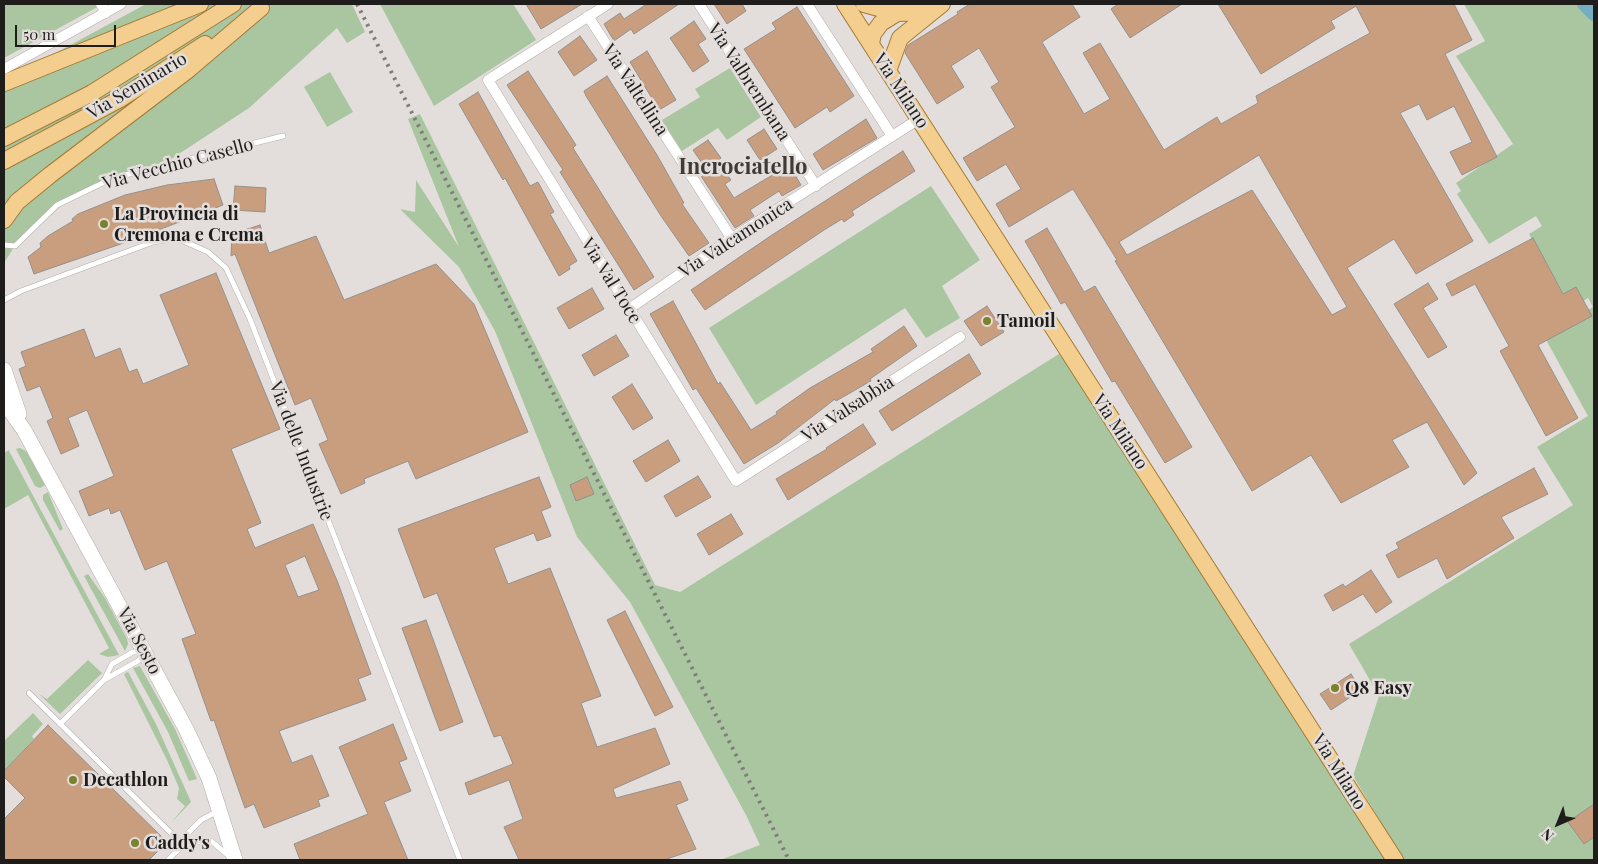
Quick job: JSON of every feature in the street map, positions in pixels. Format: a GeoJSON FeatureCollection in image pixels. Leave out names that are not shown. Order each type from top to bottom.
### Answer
{"type":"FeatureCollection","features":[{"type":"Feature","properties":{"kind":"main road"},"geometry":{"type":"LineString","coordinates":[[6,78],[200,4]]}},
{"type":"Feature","properties":{"kind":"main road","name":"Via Seminario"},"geometry":{"type":"LineString","coordinates":[[4,138],[92,93],[233,4]]}},
{"type":"Feature","properties":{"kind":"main road","name":"Via Milano"},"geometry":{"type":"LineString","coordinates":[[845,4],[1394,860]]}},
{"type":"Feature","properties":{"kind":"main road"},"geometry":{"type":"LineString","coordinates":[[864,4],[898,14]]}},
{"type":"Feature","properties":{"kind":"main road"},"geometry":{"type":"LineString","coordinates":[[4,220],[17,202],[188,70],[264,6]]}},
{"type":"Feature","properties":{"kind":"main road","name":"Via Seminario"},"geometry":{"type":"LineString","coordinates":[[4,161],[120,99],[264,6]]}},
{"type":"Feature","properties":{"kind":"main road"},"geometry":{"type":"LineString","coordinates":[[935,8],[900,38],[879,44],[871,44],[873,34],[881,23],[898,14],[935,8]]}},
{"type":"Feature","properties":{"kind":"main road"},"geometry":{"type":"LineString","coordinates":[[888,70],[900,38]]}},
{"type":"Feature","properties":{"kind":"street"},"geometry":{"type":"LineString","coordinates":[[6,78],[104,8],[121,4]]}},
{"type":"Feature","properties":{"kind":"street"},"geometry":{"type":"LineString","coordinates":[[588,16],[608,4]]}},
{"type":"Feature","properties":{"kind":"street","name":"Via Valbrembana"},"geometry":{"type":"LineString","coordinates":[[699,4],[816,186]]}},
{"type":"Feature","properties":{"kind":"street"},"geometry":{"type":"LineString","coordinates":[[807,4],[892,136]]}},
{"type":"Feature","properties":{"kind":"street","name":"Via Val Toce"},"geometry":{"type":"LineString","coordinates":[[588,16],[488,80],[736,481]]}},
{"type":"Feature","properties":{"kind":"street","name":"Via Valtellina"},"geometry":{"type":"LineString","coordinates":[[588,16],[732,239]]}},
{"type":"Feature","properties":{"kind":"street","name":"Via Valcamonica"},"geometry":{"type":"LineString","coordinates":[[629,309],[732,239],[920,119]]}},
{"type":"Feature","properties":{"kind":"street","name":"Via Valsabbia"},"geometry":{"type":"LineString","coordinates":[[736,481],[960,337]]}},
{"type":"Feature","properties":{"kind":"street","name":"Via Sesto"},"geometry":{"type":"LineString","coordinates":[[4,370],[24,430]]}},
{"type":"Feature","properties":{"kind":"street","name":"Via Sesto"},"geometry":{"type":"LineString","coordinates":[[4,402],[24,430],[186,729],[209,778],[234,860]]}},
{"type":"Feature","properties":{"kind":"lane","name":"Via Vecchio Casello"},"geometry":{"type":"LineString","coordinates":[[4,245],[15,246],[57,205],[114,178],[283,136]]}},
{"type":"Feature","properties":{"kind":"lane","name":"Via delle Industrie"},"geometry":{"type":"LineString","coordinates":[[4,300],[21,291],[153,242],[166,240],[181,240],[208,252],[226,268],[250,319],[460,860]]}},
{"type":"Feature","properties":{"kind":"lane"},"geometry":{"type":"LineString","coordinates":[[104,680],[109,668],[115,661],[133,652],[144,652]]}},
{"type":"Feature","properties":{"kind":"lane"},"geometry":{"type":"LineString","coordinates":[[60,724],[104,680],[138,661],[144,652]]}},
{"type":"Feature","properties":{"kind":"lane"},"geometry":{"type":"LineString","coordinates":[[29,694],[183,845]]}},
{"type":"Feature","properties":{"kind":"lane"},"geometry":{"type":"LineString","coordinates":[[168,860],[183,845],[187,834],[201,820],[220,810]]}},
{"type":"Feature","properties":{"kind":"lane"},"geometry":{"type":"LineString","coordinates":[[183,845],[203,840],[211,842],[219,846],[234,860]]}},
{"type":"Feature","properties":{"kind":"green space"},"geometry":{"type":"Polygon","coordinates":[[[4,4],[103,4],[4,58],[4,4]]]}},
{"type":"Feature","properties":{"kind":"green space"},"geometry":{"type":"Polygon","coordinates":[[[146,4],[352,4],[365,32],[347,43],[337,28],[249,108],[165,163],[111,177],[57,204],[18,241],[4,263],[4,81],[146,4]]]}},
{"type":"Feature","properties":{"kind":"green space"},"geometry":{"type":"Polygon","coordinates":[[[380,4],[513,4],[536,40],[434,106],[380,4]]]}},
{"type":"Feature","properties":{"kind":"green space"},"geometry":{"type":"Polygon","coordinates":[[[1464,4],[1594,4],[1594,860],[1404,860],[1353,776],[1379,696],[1349,644],[1573,505],[1537,447],[1588,416],[1544,336],[1593,307],[1588,298],[1582,302],[1566,299],[1529,234],[1542,226],[1536,216],[1489,244],[1457,194],[1461,191],[1456,183],[1513,144],[1456,56],[1485,41],[1464,4]]]}},
{"type":"Feature","properties":{"kind":"green space"},"geometry":{"type":"Polygon","coordinates":[[[730,68],[761,117],[727,140],[718,128],[682,151],[662,120],[700,97],[695,89],[730,68]]]}},
{"type":"Feature","properties":{"kind":"green space"},"geometry":{"type":"Polygon","coordinates":[[[330,72],[353,112],[327,127],[304,87],[330,72]]]}},
{"type":"Feature","properties":{"kind":"green space"},"geometry":{"type":"Polygon","coordinates":[[[420,114],[655,585],[680,592],[1070,347],[1402,860],[720,860],[760,845],[746,815],[630,602],[577,537],[495,331],[459,267],[400,209],[415,212],[416,180],[459,247],[408,119],[420,114]]]}},
{"type":"Feature","properties":{"kind":"green space"},"geometry":{"type":"Polygon","coordinates":[[[931,186],[980,260],[942,286],[960,318],[926,338],[905,308],[756,405],[709,328],[931,186]]]}},
{"type":"Feature","properties":{"kind":"green space"},"geometry":{"type":"Polygon","coordinates":[[[20,448],[26,451],[45,485],[40,488],[35,486],[16,449],[20,448]]]}},
{"type":"Feature","properties":{"kind":"green space"},"geometry":{"type":"Polygon","coordinates":[[[9,450],[119,655],[108,657],[99,654],[109,648],[28,495],[4,509],[4,453],[9,450]]]}},
{"type":"Feature","properties":{"kind":"green space"},"geometry":{"type":"Polygon","coordinates":[[[48,492],[63,529],[60,531],[43,500],[43,495],[48,492]]]}},
{"type":"Feature","properties":{"kind":"green space"},"geometry":{"type":"Polygon","coordinates":[[[88,574],[105,598],[127,639],[128,644],[125,651],[84,576],[88,574]]]}},
{"type":"Feature","properties":{"kind":"green space"},"geometry":{"type":"Polygon","coordinates":[[[88,660],[102,673],[60,714],[39,694],[47,699],[88,660]]]}},
{"type":"Feature","properties":{"kind":"green space"},"geometry":{"type":"Polygon","coordinates":[[[140,666],[175,729],[197,779],[189,781],[168,732],[133,668],[140,666]]]}},
{"type":"Feature","properties":{"kind":"green space"},"geometry":{"type":"Polygon","coordinates":[[[128,672],[156,724],[191,802],[170,824],[185,806],[177,799],[179,788],[124,674],[128,672]]]}},
{"type":"Feature","properties":{"kind":"green space"},"geometry":{"type":"Polygon","coordinates":[[[33,713],[43,724],[32,736],[34,739],[4,771],[4,741],[33,713]]]}},
{"type":"Feature","properties":{"kind":"building"},"geometry":{"type":"Polygon","coordinates":[[[526,4],[582,4],[541,29],[526,4]]]}},
{"type":"Feature","properties":{"kind":"building"},"geometry":{"type":"Polygon","coordinates":[[[647,4],[679,4],[634,34],[631,29],[614,41],[604,24],[620,13],[624,19],[647,4]]]}},
{"type":"Feature","properties":{"kind":"building"},"geometry":{"type":"Polygon","coordinates":[[[714,4],[742,4],[746,11],[727,24],[714,4]]]}},
{"type":"Feature","properties":{"kind":"building"},"geometry":{"type":"Polygon","coordinates":[[[970,4],[1072,4],[1080,17],[1042,42],[1084,114],[1110,99],[1083,53],[1100,43],[1164,150],[1217,117],[1221,124],[1258,103],[1256,96],[1370,33],[1356,6],[1331,21],[1335,28],[1261,74],[1218,4],[1454,4],[1472,40],[1445,54],[1497,157],[1462,175],[1450,152],[1472,142],[1454,106],[1427,120],[1419,104],[1400,113],[1473,241],[1416,274],[1394,239],[1347,268],[1477,473],[1464,485],[1427,422],[1392,440],[1409,467],[1341,503],[1311,455],[1252,491],[1115,261],[1117,260],[1073,189],[1009,227],[996,204],[1021,189],[1006,164],[977,181],[963,158],[1015,127],[991,87],[999,82],[979,48],[951,66],[964,87],[937,104],[905,53],[908,45],[958,14],[957,12],[970,4]],[[1259,155],[1119,242],[1127,255],[1252,190],[1332,315],[1347,307],[1259,155]]]}},
{"type":"Feature","properties":{"kind":"building"},"geometry":{"type":"Polygon","coordinates":[[[1118,4],[1182,4],[1130,38],[1111,9],[1118,4]]]}},
{"type":"Feature","properties":{"kind":"building"},"geometry":{"type":"Polygon","coordinates":[[[797,7],[854,96],[830,112],[827,107],[795,128],[744,49],[776,29],[772,23],[797,7]]]}},
{"type":"Feature","properties":{"kind":"building"},"geometry":{"type":"Polygon","coordinates":[[[694,21],[706,39],[698,44],[709,61],[693,72],[670,38],[694,21]]]}},
{"type":"Feature","properties":{"kind":"building"},"geometry":{"type":"Polygon","coordinates":[[[580,36],[597,60],[574,76],[558,52],[580,36]]]}},
{"type":"Feature","properties":{"kind":"building"},"geometry":{"type":"Polygon","coordinates":[[[647,51],[676,100],[659,110],[630,62],[647,51]]]}},
{"type":"Feature","properties":{"kind":"building"},"geometry":{"type":"Polygon","coordinates":[[[528,71],[576,145],[573,148],[654,277],[634,290],[560,172],[563,170],[507,85],[528,71]]]}},
{"type":"Feature","properties":{"kind":"building"},"geometry":{"type":"Polygon","coordinates":[[[607,76],[657,155],[684,203],[682,204],[709,243],[689,256],[661,216],[586,96],[584,91],[607,76]]]}},
{"type":"Feature","properties":{"kind":"building"},"geometry":{"type":"Polygon","coordinates":[[[478,92],[530,186],[538,182],[554,212],[550,214],[577,261],[569,266],[570,269],[559,276],[505,178],[503,180],[459,104],[478,92]]]}},
{"type":"Feature","properties":{"kind":"building"},"geometry":{"type":"Polygon","coordinates":[[[866,119],[877,138],[823,170],[813,154],[866,119]]]}},
{"type":"Feature","properties":{"kind":"building"},"geometry":{"type":"Polygon","coordinates":[[[764,129],[777,149],[760,160],[747,140],[764,129]]]}},
{"type":"Feature","properties":{"kind":"building"},"geometry":{"type":"Polygon","coordinates":[[[708,140],[721,158],[717,161],[731,180],[725,184],[734,198],[789,165],[801,185],[782,196],[779,191],[750,210],[754,216],[735,228],[699,173],[706,169],[693,150],[708,140]]]}},
{"type":"Feature","properties":{"kind":"building"},"geometry":{"type":"Polygon","coordinates":[[[903,151],[915,171],[852,211],[854,215],[844,222],[842,219],[824,230],[705,310],[691,290],[772,235],[903,151]]]}},
{"type":"Feature","properties":{"kind":"building"},"geometry":{"type":"Polygon","coordinates":[[[214,179],[223,205],[138,238],[34,274],[28,257],[41,247],[40,243],[48,236],[73,221],[72,219],[78,214],[125,195],[167,185],[214,179]]]}},
{"type":"Feature","properties":{"kind":"building"},"geometry":{"type":"Polygon","coordinates":[[[235,186],[266,188],[265,212],[233,210],[235,186]]]}},
{"type":"Feature","properties":{"kind":"building"},"geometry":{"type":"Polygon","coordinates":[[[260,225],[269,253],[316,236],[344,300],[436,264],[474,304],[528,432],[416,479],[408,461],[364,479],[365,483],[341,494],[319,444],[328,440],[311,398],[295,405],[235,254],[231,256],[232,234],[260,225]]]}},
{"type":"Feature","properties":{"kind":"building"},"geometry":{"type":"Polygon","coordinates":[[[1047,228],[1084,292],[1095,286],[1192,447],[1165,463],[1115,381],[1112,382],[1065,302],[1061,304],[1025,241],[1047,228]]]}},
{"type":"Feature","properties":{"kind":"building"},"geometry":{"type":"Polygon","coordinates":[[[1533,238],[1563,294],[1576,287],[1592,316],[1538,345],[1578,418],[1546,436],[1500,351],[1509,346],[1475,284],[1452,296],[1446,284],[1533,238]]]}},
{"type":"Feature","properties":{"kind":"building"},"geometry":{"type":"Polygon","coordinates":[[[216,273],[280,429],[231,449],[261,523],[247,529],[255,548],[313,524],[338,583],[371,674],[358,679],[366,700],[279,731],[292,763],[312,755],[329,796],[318,800],[320,806],[264,828],[254,804],[245,808],[214,720],[211,721],[182,639],[196,634],[167,561],[145,570],[120,510],[111,514],[109,508],[89,516],[79,491],[114,476],[87,410],[68,418],[79,446],[61,454],[47,421],[53,418],[40,386],[27,391],[19,369],[26,366],[21,352],[84,329],[95,358],[120,348],[129,372],[137,369],[143,384],[189,365],[160,295],[216,273]],[[305,556],[285,565],[298,597],[319,590],[305,556]]]}},
{"type":"Feature","properties":{"kind":"building"},"geometry":{"type":"Polygon","coordinates":[[[1428,283],[1438,299],[1423,308],[1447,347],[1428,358],[1394,304],[1428,283]]]}},
{"type":"Feature","properties":{"kind":"building"},"geometry":{"type":"Polygon","coordinates":[[[592,288],[604,309],[569,329],[557,308],[592,288]]]}},
{"type":"Feature","properties":{"kind":"building"},"geometry":{"type":"Polygon","coordinates":[[[673,301],[718,384],[720,382],[751,430],[777,414],[776,412],[810,388],[873,352],[871,349],[904,326],[917,346],[870,379],[871,381],[836,401],[835,399],[778,443],[744,464],[696,388],[693,390],[650,314],[673,301]]]}},
{"type":"Feature","properties":{"kind":"building"},"geometry":{"type":"Polygon","coordinates":[[[987,306],[1004,332],[981,346],[964,321],[987,306]]]}},
{"type":"Feature","properties":{"kind":"building"},"geometry":{"type":"Polygon","coordinates":[[[616,335],[629,356],[594,376],[582,355],[616,335]]]}},
{"type":"Feature","properties":{"kind":"building"},"geometry":{"type":"Polygon","coordinates":[[[969,354],[981,374],[892,431],[879,411],[969,354]]]}},
{"type":"Feature","properties":{"kind":"building"},"geometry":{"type":"Polygon","coordinates":[[[632,384],[653,418],[633,430],[612,397],[632,384]]]}},
{"type":"Feature","properties":{"kind":"building"},"geometry":{"type":"Polygon","coordinates":[[[863,424],[876,444],[788,500],[776,479],[827,449],[863,424]]]}},
{"type":"Feature","properties":{"kind":"building"},"geometry":{"type":"Polygon","coordinates":[[[668,440],[680,461],[646,482],[633,461],[668,440]]]}},
{"type":"Feature","properties":{"kind":"building"},"geometry":{"type":"Polygon","coordinates":[[[1534,468],[1548,494],[1501,517],[1514,538],[1447,579],[1437,558],[1398,578],[1386,555],[1399,548],[1396,543],[1534,468]]]}},
{"type":"Feature","properties":{"kind":"building"},"geometry":{"type":"Polygon","coordinates":[[[698,476],[711,497],[676,517],[664,496],[698,476]]]}},
{"type":"Feature","properties":{"kind":"building"},"geometry":{"type":"Polygon","coordinates":[[[539,477],[551,507],[541,511],[551,536],[537,541],[534,533],[494,548],[508,584],[550,568],[601,696],[581,703],[597,747],[655,728],[670,764],[613,789],[616,798],[680,781],[688,800],[676,805],[696,849],[664,860],[519,860],[504,827],[523,819],[509,780],[469,795],[465,783],[513,764],[501,735],[494,737],[437,593],[424,598],[398,529],[539,477]]]}},
{"type":"Feature","properties":{"kind":"building"},"geometry":{"type":"Polygon","coordinates":[[[587,477],[594,494],[576,501],[570,485],[587,477]]]}},
{"type":"Feature","properties":{"kind":"building"},"geometry":{"type":"Polygon","coordinates":[[[731,514],[743,534],[709,555],[697,534],[731,514]]]}},
{"type":"Feature","properties":{"kind":"building"},"geometry":{"type":"Polygon","coordinates":[[[1371,570],[1392,602],[1376,613],[1363,594],[1333,611],[1324,595],[1343,584],[1345,587],[1371,570]]]}},
{"type":"Feature","properties":{"kind":"building"},"geometry":{"type":"Polygon","coordinates":[[[625,611],[673,707],[655,716],[607,620],[625,611]]]}},
{"type":"Feature","properties":{"kind":"building"},"geometry":{"type":"Polygon","coordinates":[[[426,620],[463,722],[440,731],[402,628],[426,620]]]}},
{"type":"Feature","properties":{"kind":"building"},"geometry":{"type":"Polygon","coordinates":[[[1351,674],[1361,690],[1331,710],[1320,694],[1351,674]]]}},
{"type":"Feature","properties":{"kind":"building"},"geometry":{"type":"Polygon","coordinates":[[[393,724],[407,759],[399,762],[411,791],[384,802],[408,860],[300,860],[294,844],[368,814],[339,747],[393,724]]]}},
{"type":"Feature","properties":{"kind":"building"},"geometry":{"type":"Polygon","coordinates":[[[48,725],[167,842],[149,860],[4,860],[4,819],[25,798],[4,777],[4,771],[48,725]]]}},
{"type":"Feature","properties":{"kind":"building"},"geometry":{"type":"Polygon","coordinates":[[[1594,804],[1594,837],[1584,844],[1568,822],[1594,804]]]}},
{"type":"Feature","properties":{"kind":"waterway"},"geometry":{"type":"LineString","coordinates":[[1584,4],[1594,14]]}},
{"type":"Feature","properties":{"kind":"railway"},"geometry":{"type":"LineString","coordinates":[[357,4],[789,860]]}},
{"type":"Feature","properties":{"kind":"place","name":"La Provincia di Cremona e Crema"},"geometry":{"type":"Point","coordinates":[104,224]}},
{"type":"Feature","properties":{"kind":"place","name":"Tamoil"},"geometry":{"type":"Point","coordinates":[987,321]}},
{"type":"Feature","properties":{"kind":"place","name":"Q8 Easy"},"geometry":{"type":"Point","coordinates":[1335,688]}},
{"type":"Feature","properties":{"kind":"place","name":"Decathlon"},"geometry":{"type":"Point","coordinates":[73,780]}},
{"type":"Feature","properties":{"kind":"place","name":"Caddy's"},"geometry":{"type":"Point","coordinates":[135,843]}},
{"type":"Feature","properties":{"kind":"district","name":"Incrociatello"},"geometry":{"type":"Point","coordinates":[743,167]}}]}
